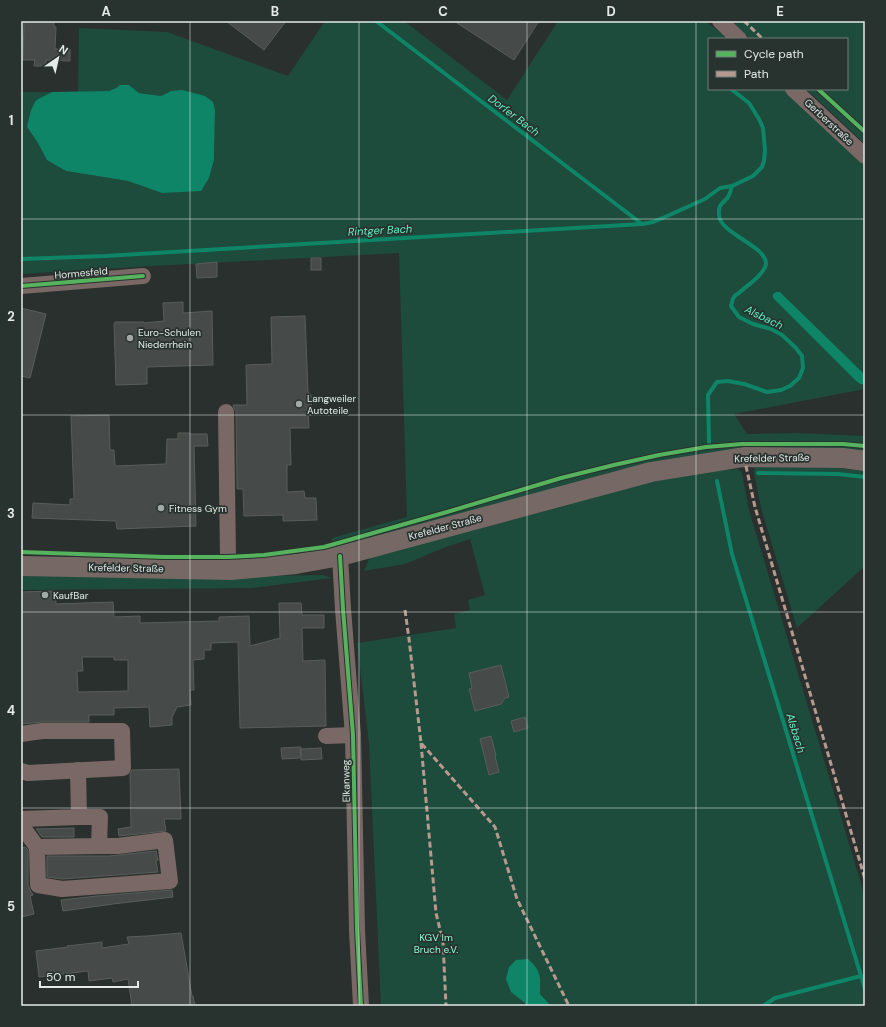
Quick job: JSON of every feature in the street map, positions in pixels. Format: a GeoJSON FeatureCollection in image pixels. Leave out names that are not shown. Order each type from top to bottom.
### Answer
{"type":"FeatureCollection","features":[{"type":"Feature","properties":{"kind":"main road","name":"Krefelder Straße"},"geometry":{"type":"LineString","coordinates":[[21,566],[231,570],[296,564],[340,556],[651,472],[744,457],[843,458],[865,461]]}},
{"type":"Feature","properties":{"kind":"street"},"geometry":{"type":"LineString","coordinates":[[720,21],[738,38]]}},
{"type":"Feature","properties":{"kind":"street","name":"Gerberstraße"},"geometry":{"type":"LineString","coordinates":[[794,90],[865,156]]}},
{"type":"Feature","properties":{"kind":"street","name":"Hormesfeld"},"geometry":{"type":"LineString","coordinates":[[21,286],[143,276]]}},
{"type":"Feature","properties":{"kind":"street"},"geometry":{"type":"LineString","coordinates":[[226,412],[228,557],[231,570]]}},
{"type":"Feature","properties":{"kind":"street","name":"Elkanweg"},"geometry":{"type":"LineString","coordinates":[[340,556],[353,735],[357,930],[361,1006]]}},
{"type":"Feature","properties":{"kind":"street"},"geometry":{"type":"LineString","coordinates":[[21,734],[42,732],[122,731],[124,768],[28,773],[21,771]]}},
{"type":"Feature","properties":{"kind":"street"},"geometry":{"type":"LineString","coordinates":[[326,736],[353,735]]}},
{"type":"Feature","properties":{"kind":"street"},"geometry":{"type":"LineString","coordinates":[[78,770],[79,817]]}},
{"type":"Feature","properties":{"kind":"street"},"geometry":{"type":"LineString","coordinates":[[21,819],[100,817],[99,846]]}},
{"type":"Feature","properties":{"kind":"street"},"geometry":{"type":"LineString","coordinates":[[21,825],[37,847],[38,885],[62,889],[170,880],[165,840],[118,846],[37,847]]}},
{"type":"Feature","properties":{"kind":"green space"},"geometry":{"type":"Polygon","coordinates":[[[325,21],[404,21],[507,100],[558,21],[705,21],[728,38],[708,38],[708,90],[785,90],[865,164],[865,376],[780,292],[773,294],[773,298],[856,381],[860,384],[865,383],[865,389],[734,414],[747,434],[796,433],[865,436],[865,452],[705,455],[615,471],[494,507],[333,548],[332,538],[407,517],[399,253],[21,274],[21,92],[52,92],[38,99],[27,127],[38,143],[66,171],[128,181],[162,193],[209,178],[214,160],[215,110],[171,91],[161,96],[139,93],[129,85],[120,85],[109,91],[78,92],[79,28],[167,32],[288,76],[325,21]]]}},
{"type":"Feature","properties":{"kind":"green space"},"geometry":{"type":"Polygon","coordinates":[[[735,21],[865,21],[865,144],[807,90],[848,90],[848,38],[749,38],[735,25],[735,21]]]}},
{"type":"Feature","properties":{"kind":"green space"},"geometry":{"type":"Polygon","coordinates":[[[755,465],[837,468],[865,471],[865,566],[797,628],[761,508],[754,472],[755,465]]]}},
{"type":"Feature","properties":{"kind":"green space","name":"KGV Im Bruch e.V."},"geometry":{"type":"Polygon","coordinates":[[[738,469],[742,473],[749,510],[865,897],[865,1006],[551,1006],[540,994],[541,982],[521,1000],[525,1003],[525,1006],[381,1006],[369,743],[357,643],[456,628],[454,614],[470,610],[468,600],[485,595],[470,539],[405,564],[364,571],[370,557],[590,492],[708,471],[738,469]]]}},
{"type":"Feature","properties":{"kind":"green space"},"geometry":{"type":"Polygon","coordinates":[[[21,573],[195,577],[323,575],[332,578],[252,588],[21,590],[21,573]]]}},
{"type":"Feature","properties":{"kind":"shaded area"},"geometry":{"type":"Polygon","coordinates":[[[120,85],[129,85],[139,93],[161,96],[171,91],[182,90],[205,96],[213,102],[215,110],[214,160],[209,178],[201,191],[162,193],[128,181],[66,171],[47,160],[27,127],[31,110],[35,102],[52,92],[109,91],[120,85]]]}},
{"type":"Feature","properties":{"kind":"shaded area"},"geometry":{"type":"Polygon","coordinates":[[[780,292],[864,374],[864,384],[860,384],[856,381],[773,298],[773,294],[780,292]]]}},
{"type":"Feature","properties":{"kind":"shaded area"},"geometry":{"type":"Polygon","coordinates":[[[528,959],[538,971],[540,994],[551,1006],[525,1006],[525,1003],[511,992],[506,979],[509,967],[516,960],[528,959]]]}},
{"type":"Feature","properties":{"kind":"building"},"geometry":{"type":"Polygon","coordinates":[[[24,21],[54,21],[54,27],[56,27],[55,49],[70,49],[70,61],[46,60],[46,66],[34,66],[35,60],[23,60],[24,21]]]}},
{"type":"Feature","properties":{"kind":"building"},"geometry":{"type":"Polygon","coordinates":[[[226,21],[286,21],[264,50],[226,21]]]}},
{"type":"Feature","properties":{"kind":"building"},"geometry":{"type":"Polygon","coordinates":[[[454,21],[539,21],[514,60],[454,21]]]}},
{"type":"Feature","properties":{"kind":"building"},"geometry":{"type":"Polygon","coordinates":[[[311,258],[321,258],[321,270],[311,270],[311,258]]]}},
{"type":"Feature","properties":{"kind":"building"},"geometry":{"type":"Polygon","coordinates":[[[217,262],[217,277],[197,278],[196,264],[217,262]]]}},
{"type":"Feature","properties":{"kind":"building"},"geometry":{"type":"Polygon","coordinates":[[[183,302],[183,313],[212,311],[213,365],[147,367],[147,384],[116,385],[115,322],[144,323],[164,321],[163,303],[183,302]]]}},
{"type":"Feature","properties":{"kind":"building"},"geometry":{"type":"Polygon","coordinates":[[[21,308],[46,314],[30,378],[21,376],[21,308]]]}},
{"type":"Feature","properties":{"kind":"building"},"geometry":{"type":"Polygon","coordinates":[[[305,316],[308,392],[311,395],[312,404],[308,408],[309,428],[290,428],[291,465],[287,465],[287,492],[304,491],[305,498],[316,498],[317,520],[283,521],[283,515],[244,516],[243,489],[237,489],[236,412],[233,405],[247,405],[246,365],[272,364],[271,317],[305,316]]]}},
{"type":"Feature","properties":{"kind":"building"},"geometry":{"type":"Polygon","coordinates":[[[109,415],[110,450],[114,450],[115,466],[166,464],[167,439],[178,439],[178,433],[207,434],[208,446],[194,446],[196,526],[117,529],[116,521],[32,518],[33,503],[70,505],[70,499],[74,499],[71,416],[109,415]]]}},
{"type":"Feature","properties":{"kind":"building"},"geometry":{"type":"Polygon","coordinates":[[[55,591],[56,604],[113,602],[114,617],[140,616],[140,623],[219,621],[219,617],[249,616],[250,646],[280,638],[279,603],[301,603],[302,615],[324,615],[324,628],[302,628],[303,661],[325,660],[326,726],[240,728],[238,642],[211,643],[211,650],[204,650],[204,659],[193,660],[194,690],[190,690],[191,705],[177,707],[172,717],[172,725],[150,727],[149,707],[114,708],[114,715],[89,715],[89,722],[42,722],[21,724],[21,592],[55,591]],[[82,657],[83,671],[77,671],[78,692],[128,691],[128,660],[114,660],[114,657],[82,657]]]}},
{"type":"Feature","properties":{"kind":"building"},"geometry":{"type":"Polygon","coordinates":[[[501,665],[509,697],[505,698],[501,704],[475,711],[469,689],[472,688],[469,673],[501,665]]]}},
{"type":"Feature","properties":{"kind":"building"},"geometry":{"type":"Polygon","coordinates":[[[525,717],[528,728],[514,732],[511,721],[525,717]]]}},
{"type":"Feature","properties":{"kind":"building"},"geometry":{"type":"Polygon","coordinates":[[[491,736],[499,772],[489,775],[480,739],[491,736]]]}},
{"type":"Feature","properties":{"kind":"building"},"geometry":{"type":"Polygon","coordinates":[[[301,747],[300,758],[282,759],[281,748],[301,747]]]}},
{"type":"Feature","properties":{"kind":"building"},"geometry":{"type":"Polygon","coordinates":[[[321,748],[322,759],[301,760],[301,749],[321,748]]]}},
{"type":"Feature","properties":{"kind":"building"},"geometry":{"type":"Polygon","coordinates":[[[179,769],[181,819],[164,819],[166,831],[119,836],[118,829],[131,827],[130,774],[132,770],[179,769]]]}},
{"type":"Feature","properties":{"kind":"building"},"geometry":{"type":"Polygon","coordinates":[[[74,828],[74,837],[42,837],[36,829],[74,828]]]}},
{"type":"Feature","properties":{"kind":"building"},"geometry":{"type":"Polygon","coordinates":[[[25,847],[28,850],[28,885],[33,895],[30,896],[34,914],[21,917],[21,848],[25,847]]]}},
{"type":"Feature","properties":{"kind":"building"},"geometry":{"type":"Polygon","coordinates":[[[156,851],[158,872],[62,879],[47,877],[47,856],[109,856],[156,851]]]}},
{"type":"Feature","properties":{"kind":"building"},"geometry":{"type":"Polygon","coordinates":[[[172,890],[173,897],[63,911],[61,900],[97,896],[172,890]]]}},
{"type":"Feature","properties":{"kind":"building"},"geometry":{"type":"Polygon","coordinates":[[[181,933],[195,1006],[132,1006],[128,979],[113,982],[112,978],[89,981],[88,971],[39,977],[36,951],[102,942],[102,948],[129,944],[127,937],[181,933]]]}},
{"type":"Feature","properties":{"kind":"waterway","name":"Dorfer Bach"},"geometry":{"type":"LineString","coordinates":[[376,21],[642,224]]}},
{"type":"Feature","properties":{"kind":"waterway","name":"Alsbach"},"geometry":{"type":"LineString","coordinates":[[709,442],[708,395],[717,382],[728,381],[744,384],[767,392],[781,390],[790,386],[799,378],[803,368],[802,356],[782,335],[771,329],[753,324],[739,317],[731,306],[735,296],[762,272],[766,264],[759,251],[727,228],[721,222],[719,215],[720,206],[728,197],[732,186],[753,176],[762,167],[764,161],[765,150],[763,128],[759,119],[749,103],[732,90]]}},
{"type":"Feature","properties":{"kind":"waterway","name":"Rintger Bach"},"geometry":{"type":"LineString","coordinates":[[21,259],[105,256],[642,224],[653,222],[705,199],[720,188],[732,186]]}},
{"type":"Feature","properties":{"kind":"waterway"},"geometry":{"type":"LineString","coordinates":[[758,473],[838,474],[865,477]]}},
{"type":"Feature","properties":{"kind":"waterway","name":"Alsbach"},"geometry":{"type":"LineString","coordinates":[[717,481],[732,554],[865,989]]}},
{"type":"Feature","properties":{"kind":"waterway"},"geometry":{"type":"LineString","coordinates":[[763,1006],[775,998],[861,976]]}},
{"type":"Feature","properties":{"kind":"marked path"},"geometry":{"type":"LineString","coordinates":[[744,21],[762,38]]}},
{"type":"Feature","properties":{"kind":"marked path"},"geometry":{"type":"LineString","coordinates":[[744,457],[755,507],[865,879]]}},
{"type":"Feature","properties":{"kind":"marked path"},"geometry":{"type":"LineString","coordinates":[[405,610],[421,743],[495,827],[517,899],[569,1006]]}},
{"type":"Feature","properties":{"kind":"marked path"},"geometry":{"type":"LineString","coordinates":[[421,743],[436,913],[443,942],[446,1006]]}},
{"type":"Feature","properties":{"kind":"cycle path"},"geometry":{"type":"LineString","coordinates":[[819,90],[865,132]]}},
{"type":"Feature","properties":{"kind":"cycle path"},"geometry":{"type":"LineString","coordinates":[[21,286],[143,276]]}},
{"type":"Feature","properties":{"kind":"cycle path"},"geometry":{"type":"LineString","coordinates":[[21,552],[164,557],[228,557],[264,555],[324,547],[561,478],[659,455],[706,447],[742,444],[843,444],[865,446]]}},
{"type":"Feature","properties":{"kind":"cycle path"},"geometry":{"type":"LineString","coordinates":[[340,556],[353,735],[357,930],[361,1006]]}},
{"type":"Feature","properties":{"kind":"place","name":"Euro-Schulen Niederrhein"},"geometry":{"type":"Point","coordinates":[130,338]}},
{"type":"Feature","properties":{"kind":"place","name":"Langweiler Autoteile"},"geometry":{"type":"Point","coordinates":[299,404]}},
{"type":"Feature","properties":{"kind":"place","name":"Fitness Gym"},"geometry":{"type":"Point","coordinates":[161,508]}},
{"type":"Feature","properties":{"kind":"place","name":"KaufBar"},"geometry":{"type":"Point","coordinates":[45,595]}}]}
